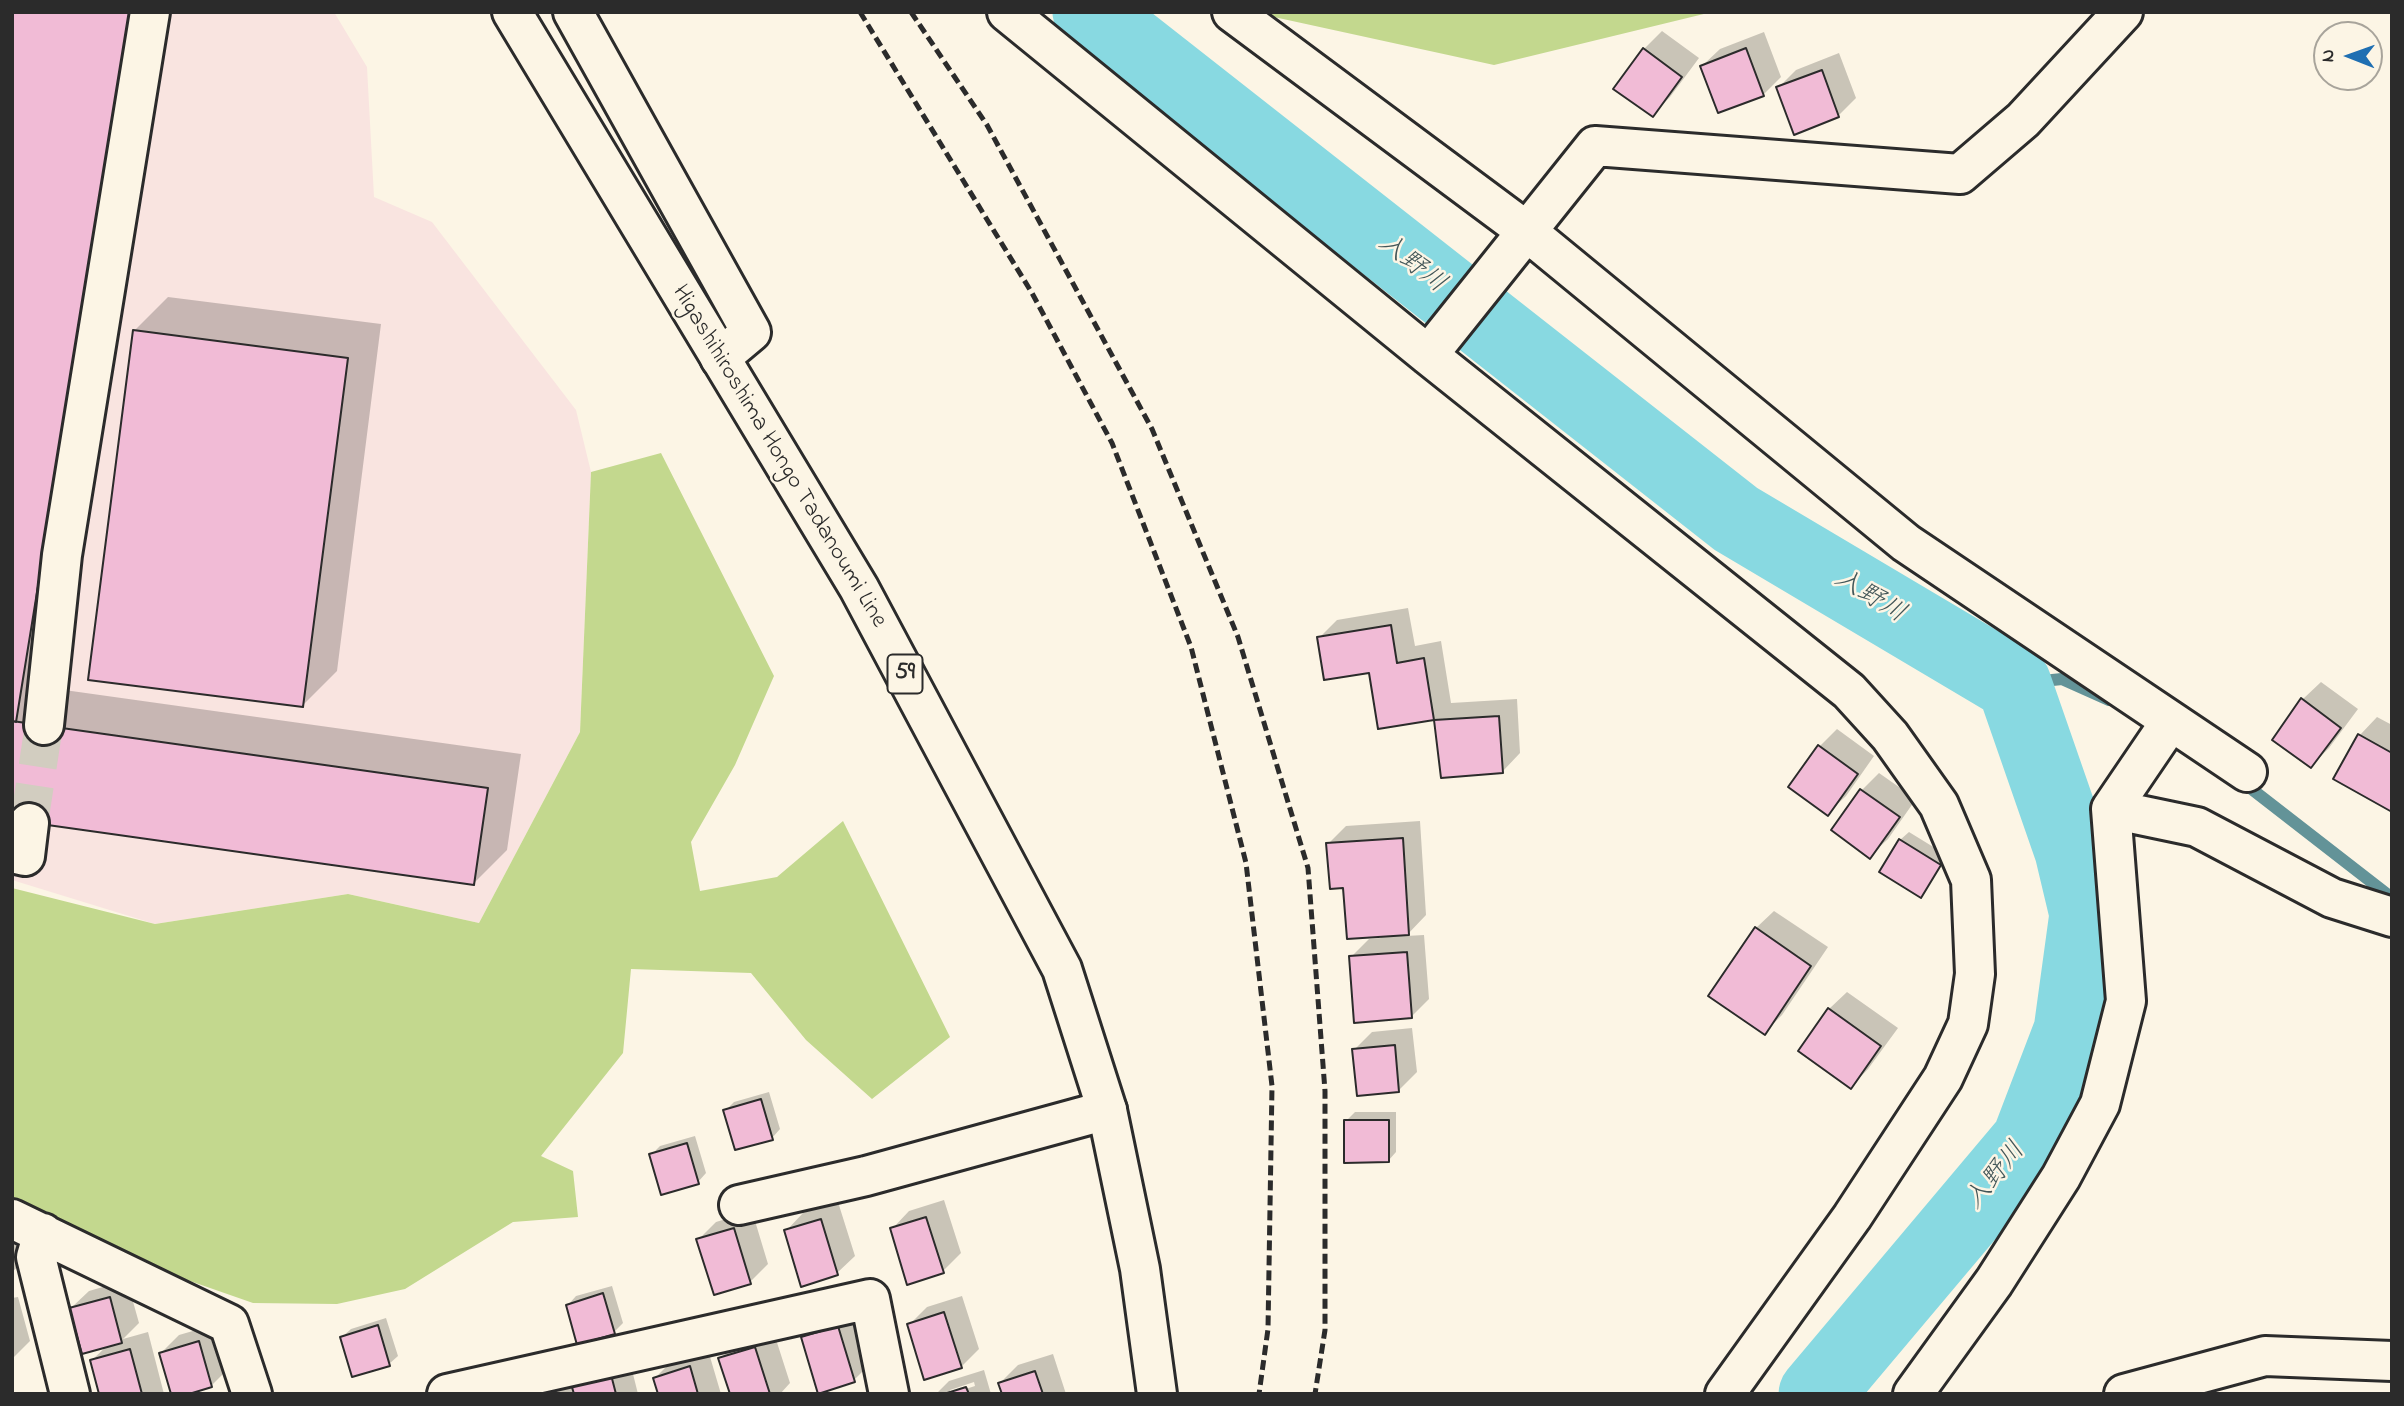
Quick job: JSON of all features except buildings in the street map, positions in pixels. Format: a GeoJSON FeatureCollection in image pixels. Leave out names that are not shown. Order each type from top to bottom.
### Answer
{"type":"FeatureCollection","features":[{"type":"Feature","properties":{"kind":"street"},"geometry":{"type":"LineString","coordinates":[[44,725],[62,555],[150,12]]}},
{"type":"Feature","properties":{"kind":"street","name":"Higashihiroshima Hongo Tadanoumi Line"},"geometry":{"type":"LineString","coordinates":[[512,12],[859,588],[1062,969],[1107,1110],[1140,1269],[1157,1394]]}},
{"type":"Feature","properties":{"kind":"street"},"geometry":{"type":"LineString","coordinates":[[573,12],[751,332],[720,358]]}},
{"type":"Feature","properties":{"kind":"street"},"geometry":{"type":"LineString","coordinates":[[1007,12],[1427,355],[1850,691],[1890,736],[1939,806],[1971,880],[1975,974],[1968,1024],[1943,1078],[1852,1217],[1726,1394]]}},
{"type":"Feature","properties":{"kind":"street"},"geometry":{"type":"LineString","coordinates":[[1232,12],[1906,543],[2167,729],[2247,772]]}},
{"type":"Feature","properties":{"kind":"street"},"geometry":{"type":"LineString","coordinates":[[1427,355],[1595,146],[1960,174],[2023,120],[2123,12]]}},
{"type":"Feature","properties":{"kind":"street"},"geometry":{"type":"LineString","coordinates":[[1913,1394],[1994,1282],[2061,1177],[2100,1104],[2126,1002],[2121,794],[2167,729]]}},
{"type":"Feature","properties":{"kind":"street"},"geometry":{"type":"LineString","coordinates":[[2121,794],[2197,827],[2332,898],[2392,917]]}},
{"type":"Feature","properties":{"kind":"street"},"geometry":{"type":"LineString","coordinates":[[739,1205],[866,1176],[1107,1110]]}},
{"type":"Feature","properties":{"kind":"street"},"geometry":{"type":"LineString","coordinates":[[28,1226],[71,1394]]}},
{"type":"Feature","properties":{"kind":"street"},"geometry":{"type":"LineString","coordinates":[[28,1226],[229,1324],[252,1394]]}},
{"type":"Feature","properties":{"kind":"street"},"geometry":{"type":"LineString","coordinates":[[447,1394],[870,1299],[889,1394]]}},
{"type":"Feature","properties":{"kind":"street"},"geometry":{"type":"LineString","coordinates":[[2124,1394],[2265,1356],[2392,1361]]}},
{"type":"Feature","properties":{"kind":"shaded area"},"geometry":{"type":"Polygon","coordinates":[[[12,12],[334,12],[367,67],[374,197],[432,222],[576,410],[591,472],[580,732],[479,923],[348,894],[155,924],[12,880],[12,12]]]}},
{"type":"Feature","properties":{"kind":"green space"},"geometry":{"type":"Polygon","coordinates":[[[1251,12],[1712,12],[1494,65],[1251,12]]]}},
{"type":"Feature","properties":{"kind":"green space"},"geometry":{"type":"Polygon","coordinates":[[[661,453],[774,676],[735,765],[691,842],[700,891],[777,877],[843,821],[950,1037],[872,1099],[806,1040],[751,973],[631,969],[623,1053],[541,1156],[573,1171],[578,1217],[513,1222],[405,1289],[337,1304],[253,1303],[127,1259],[12,1197],[12,888],[155,924],[348,894],[479,923],[580,732],[591,472],[661,453]]]}},
{"type":"Feature","properties":{"kind":"waterway","name":"入野川"},"geometry":{"type":"LineString","coordinates":[[1090,12],[1736,519],[2014,684],[2072,851],[2087,914],[2071,1031],[2029,1141],[1816,1394]]}},
{"type":"Feature","properties":{"kind":"waterway"},"geometry":{"type":"LineString","coordinates":[[2014,684],[2062,679],[2109,700]]}},
{"type":"Feature","properties":{"kind":"waterway"},"geometry":{"type":"LineString","coordinates":[[2240,780],[2392,898]]}},
{"type":"Feature","properties":{"kind":"tunnel"},"geometry":{"type":"LineString","coordinates":[[29,823],[44,725]]}},
{"type":"Feature","properties":{"kind":"railway"},"geometry":{"type":"LineString","coordinates":[[860,12],[1032,293],[1112,443],[1191,647],[1246,863],[1272,1086],[1268,1329],[1259,1394]]}},
{"type":"Feature","properties":{"kind":"railway"},"geometry":{"type":"LineString","coordinates":[[911,12],[987,125],[1152,429],[1238,637],[1308,868],[1325,1091],[1325,1330],[1315,1394]]}}]}
